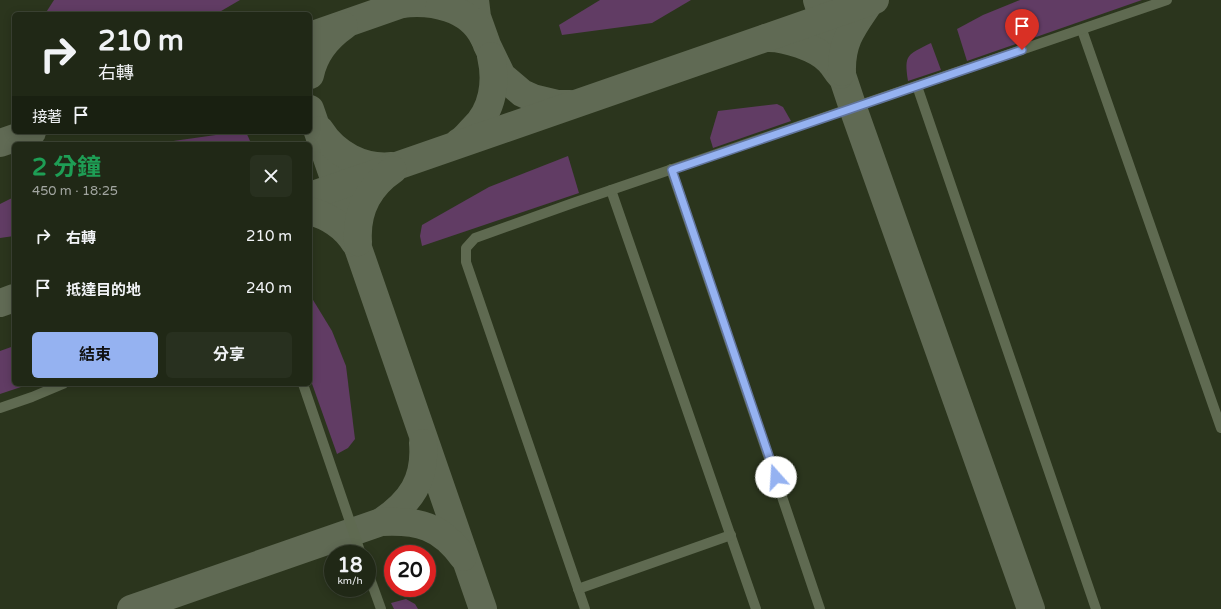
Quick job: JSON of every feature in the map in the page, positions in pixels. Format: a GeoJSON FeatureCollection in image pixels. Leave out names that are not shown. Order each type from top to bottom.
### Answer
{"type":"FeatureCollection","features":[{"type":"Feature","properties":{"kind":"lane"},"geometry":{"type":"LineString","coordinates":[[585,609],[466,262],[466,248],[475,238],[1167,0]]}},
{"type":"Feature","properties":{"kind":"lane"},"geometry":{"type":"LineString","coordinates":[[1082,30],[1221,428]]}},
{"type":"Feature","properties":{"kind":"lane"},"geometry":{"type":"LineString","coordinates":[[917,86],[1096,609]]}},
{"type":"Feature","properties":{"kind":"lane"},"geometry":{"type":"LineString","coordinates":[[672,170],[820,609]]}},
{"type":"Feature","properties":{"kind":"lane"},"geometry":{"type":"LineString","coordinates":[[611,190],[756,609]]}},
{"type":"Feature","properties":{"kind":"lane"},"geometry":{"type":"LineString","coordinates":[[0,408],[58,386]]}},
{"type":"Feature","properties":{"kind":"lane"},"geometry":{"type":"LineString","coordinates":[[304,386],[358,545]]}},
{"type":"Feature","properties":{"kind":"lane"},"geometry":{"type":"LineString","coordinates":[[578,589],[731,535]]}},
{"type":"Feature","properties":{"kind":"lane"},"geometry":{"type":"LineString","coordinates":[[376,595],[381,609]]}},
{"type":"Feature","properties":{"kind":"shaded area"},"geometry":{"type":"Polygon","coordinates":[[[54,0],[240,0],[219,12],[46,12],[54,0]]]}},
{"type":"Feature","properties":{"kind":"shaded area"},"geometry":{"type":"Polygon","coordinates":[[[600,0],[691,0],[652,23],[562,35],[559,25],[600,0]]]}},
{"type":"Feature","properties":{"kind":"shaded area"},"geometry":{"type":"Polygon","coordinates":[[[1020,0],[1142,0],[967,61],[957,29],[983,15],[1020,0]]]}},
{"type":"Feature","properties":{"kind":"shaded area"},"geometry":{"type":"Polygon","coordinates":[[[931,43],[941,70],[908,81],[907,60],[909,56],[931,43]]]}},
{"type":"Feature","properties":{"kind":"shaded area"},"geometry":{"type":"Polygon","coordinates":[[[777,104],[783,107],[791,121],[713,148],[710,138],[718,111],[777,104]]]}},
{"type":"Feature","properties":{"kind":"shaded area"},"geometry":{"type":"Polygon","coordinates":[[[223,134],[247,134],[250,141],[248,142],[166,142],[223,134]]]}},
{"type":"Feature","properties":{"kind":"shaded area"},"geometry":{"type":"Polygon","coordinates":[[[568,156],[579,193],[422,246],[420,236],[422,225],[489,187],[568,156]]]}},
{"type":"Feature","properties":{"kind":"shaded area"},"geometry":{"type":"Polygon","coordinates":[[[12,198],[12,236],[0,238],[0,204],[12,198]]]}},
{"type":"Feature","properties":{"kind":"shaded area"},"geometry":{"type":"Polygon","coordinates":[[[312,298],[332,331],[346,366],[355,439],[348,448],[337,454],[312,384],[312,298]]]}},
{"type":"Feature","properties":{"kind":"shaded area"},"geometry":{"type":"Polygon","coordinates":[[[12,347],[12,386],[24,386],[0,394],[0,351],[12,347]]]}},
{"type":"Feature","properties":{"kind":"shaded area"},"geometry":{"type":"Polygon","coordinates":[[[406,599],[415,604],[418,609],[394,609],[391,603],[406,599]]]}},
{"type":"Feature","properties":{"kind":"taxiway"},"geometry":{"type":"LineString","coordinates":[[312,35],[413,0]]}},
{"type":"Feature","properties":{"kind":"taxiway"},"geometry":{"type":"LineString","coordinates":[[475,0],[477,17],[487,45],[502,76],[522,93],[533,98],[558,104],[570,104]]}},
{"type":"Feature","properties":{"kind":"taxiway"},"geometry":{"type":"LineString","coordinates":[[817,0],[853,108],[1031,609]]}},
{"type":"Feature","properties":{"kind":"taxiway"},"geometry":{"type":"LineString","coordinates":[[312,195],[875,0]]}},
{"type":"Feature","properties":{"kind":"taxiway"},"geometry":{"type":"LineString","coordinates":[[842,72],[842,61],[846,42],[854,26],[870,2]]}},
{"type":"Feature","properties":{"kind":"taxiway"},"geometry":{"type":"LineString","coordinates":[[401,4],[425,3],[448,8],[469,19],[478,27],[484,38]]}},
{"type":"Feature","properties":{"kind":"taxiway"},"geometry":{"type":"LineString","coordinates":[[312,68],[322,48],[332,36],[344,26]]}},
{"type":"Feature","properties":{"kind":"taxiway"},"geometry":{"type":"LineString","coordinates":[[766,38],[791,41],[809,48],[825,57],[840,75]]}},
{"type":"Feature","properties":{"kind":"taxiway"},"geometry":{"type":"LineString","coordinates":[[459,142],[465,138],[480,121],[489,104],[492,95],[494,76],[491,56]]}},
{"type":"Feature","properties":{"kind":"taxiway"},"geometry":{"type":"LineString","coordinates":[[312,115],[483,609]]}},
{"type":"Feature","properties":{"kind":"taxiway"},"geometry":{"type":"LineString","coordinates":[[320,130],[326,139],[342,153],[351,158],[371,165],[392,166]]}},
{"type":"Feature","properties":{"kind":"taxiway"},"geometry":{"type":"LineString","coordinates":[[0,143],[26,134]]}},
{"type":"Feature","properties":{"kind":"taxiway"},"geometry":{"type":"LineString","coordinates":[[358,242],[359,220],[365,201],[377,184],[393,170]]}},
{"type":"Feature","properties":{"kind":"taxiway"},"geometry":{"type":"LineString","coordinates":[[312,212],[336,223],[351,237],[355,243]]}},
{"type":"Feature","properties":{"kind":"taxiway"},"geometry":{"type":"LineString","coordinates":[[0,303],[12,299]]}},
{"type":"Feature","properties":{"kind":"taxiway"},"geometry":{"type":"LineString","coordinates":[[381,522],[401,506],[414,489],[422,468],[423,443]]}},
{"type":"Feature","properties":{"kind":"taxiway"},"geometry":{"type":"LineString","coordinates":[[131,609],[381,522],[406,522],[428,527],[446,538],[463,557]]}},
{"type":"Feature","properties":{"kind":"route"},"geometry":{"type":"LineString","coordinates":[[776,477],[672,170],[1022,50]]}}]}
